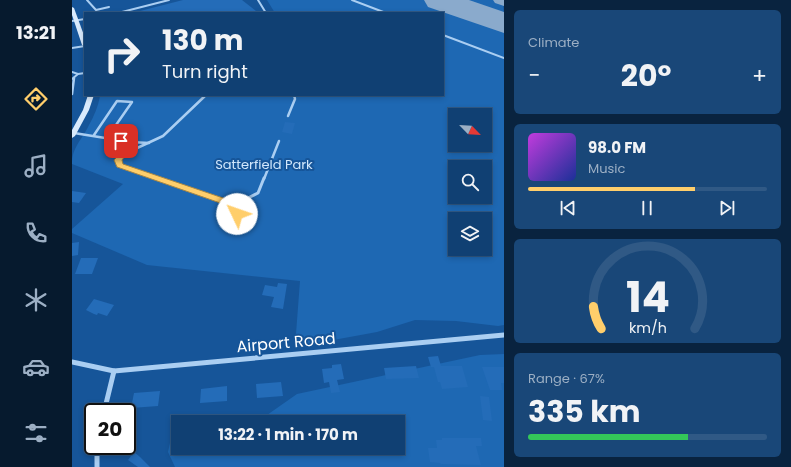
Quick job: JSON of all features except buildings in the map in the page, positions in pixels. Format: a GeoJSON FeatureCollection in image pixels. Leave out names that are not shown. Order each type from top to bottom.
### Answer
{"type":"FeatureCollection","features":[{"type":"Feature","properties":{"kind":"main road"},"geometry":{"type":"LineString","coordinates":[[72,8],[74,21],[84,43]]}},
{"type":"Feature","properties":{"kind":"main road"},"geometry":{"type":"LineString","coordinates":[[73,134],[86,110],[91,96]]}},
{"type":"Feature","properties":{"kind":"street","name":"Airport Road"},"geometry":{"type":"LineString","coordinates":[[72,362],[114,371],[504,335]]}},
{"type":"Feature","properties":{"kind":"street"},"geometry":{"type":"LineString","coordinates":[[106,403],[114,371]]}},
{"type":"Feature","properties":{"kind":"street"},"geometry":{"type":"LineString","coordinates":[[97,455],[97,467]]}},
{"type":"Feature","properties":{"kind":"lane"},"geometry":{"type":"LineString","coordinates":[[88,0],[96,10],[109,7]]}},
{"type":"Feature","properties":{"kind":"lane"},"geometry":{"type":"LineString","coordinates":[[122,12],[170,0]]}},
{"type":"Feature","properties":{"kind":"lane"},"geometry":{"type":"LineString","coordinates":[[258,0],[265,12]]}},
{"type":"Feature","properties":{"kind":"lane"},"geometry":{"type":"LineString","coordinates":[[352,0],[383,12]]}},
{"type":"Feature","properties":{"kind":"lane"},"geometry":{"type":"LineString","coordinates":[[74,21],[84,19]]}},
{"type":"Feature","properties":{"kind":"lane"},"geometry":{"type":"LineString","coordinates":[[444,35],[504,58]]}},
{"type":"Feature","properties":{"kind":"lane"},"geometry":{"type":"LineString","coordinates":[[72,48],[84,45]]}},
{"type":"Feature","properties":{"kind":"lane"},"geometry":{"type":"LineString","coordinates":[[72,72],[78,74],[84,73]]}},
{"type":"Feature","properties":{"kind":"lane"},"geometry":{"type":"LineString","coordinates":[[72,94],[73,78],[78,74]]}},
{"type":"Feature","properties":{"kind":"lane"},"geometry":{"type":"LineString","coordinates":[[205,96],[163,136],[122,155],[118,160],[119,165],[229,203],[246,199],[258,193],[279,141]]}},
{"type":"Feature","properties":{"kind":"lane"},"geometry":{"type":"LineString","coordinates":[[288,116],[294,96]]}},
{"type":"Feature","properties":{"kind":"lane"},"geometry":{"type":"LineString","coordinates":[[94,135],[117,101],[132,102],[107,138]]}},
{"type":"Feature","properties":{"kind":"lane"},"geometry":{"type":"LineString","coordinates":[[73,134],[94,135],[121,141],[151,142]]}},
{"type":"Feature","properties":{"kind":"lane"},"geometry":{"type":"LineString","coordinates":[[121,141],[122,155]]}},
{"type":"Feature","properties":{"kind":"lane"},"geometry":{"type":"LineString","coordinates":[[229,203],[233,212],[243,214],[248,211],[250,206],[246,199]]}},
{"type":"Feature","properties":{"kind":"green space","name":"Satterfield Park"},"geometry":{"type":"Polygon","coordinates":[[[267,0],[426,0],[504,29],[504,325],[498,326],[456,321],[415,320],[377,332],[295,347],[300,281],[147,265],[72,233],[72,229],[123,184],[72,164],[72,158],[76,148],[93,118],[100,96],[444,96],[444,12],[274,12],[267,0]]]}},
{"type":"Feature","properties":{"kind":"green space"},"geometry":{"type":"Polygon","coordinates":[[[453,0],[493,0],[503,3],[504,18],[453,0]]]}},
{"type":"Feature","properties":{"kind":"green space"},"geometry":{"type":"Polygon","coordinates":[[[504,354],[504,467],[175,467],[168,452],[171,438],[171,455],[405,455],[405,415],[267,415],[297,394],[480,355],[504,354]]]}},
{"type":"Feature","properties":{"kind":"taxiway"},"geometry":{"type":"LineString","coordinates":[[499,0],[504,2]]}},
{"type":"Feature","properties":{"kind":"runway"},"geometry":{"type":"LineString","coordinates":[[439,0],[504,23]]}},
{"type":"Feature","properties":{"kind":"route"},"geometry":{"type":"LineString","coordinates":[[121,141],[122,155],[118,160],[119,165],[229,203],[230,208],[237,214]]}}]}
